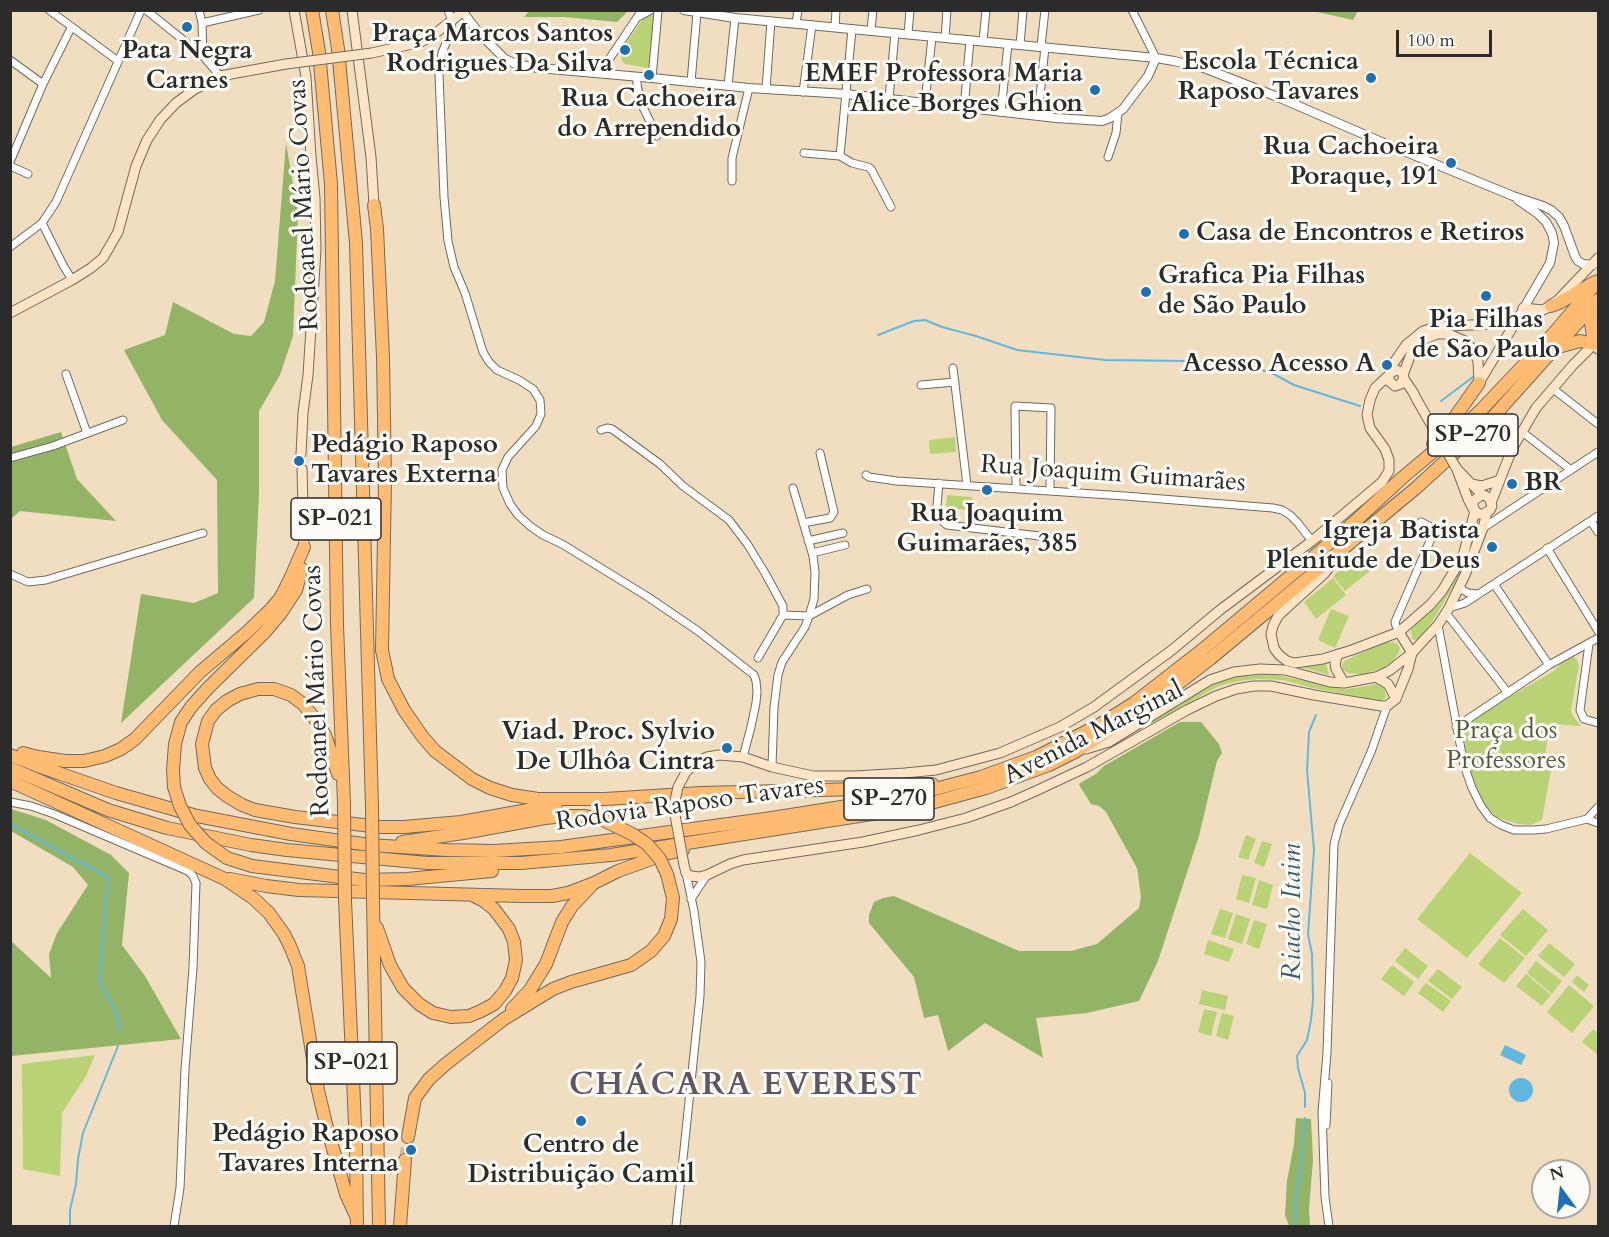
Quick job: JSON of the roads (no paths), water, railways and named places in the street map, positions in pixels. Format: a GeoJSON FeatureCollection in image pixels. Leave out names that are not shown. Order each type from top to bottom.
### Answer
{"type":"FeatureCollection","features":[{"type":"Feature","properties":{"kind":"highway","name":"Rodoanel Mário Covas"},"geometry":{"type":"LineString","coordinates":[[312,10],[319,51],[332,194],[337,625],[357,1222]]}},
{"type":"Feature","properties":{"kind":"highway","name":"Rodoanel Mário Covas"},"geometry":{"type":"LineString","coordinates":[[333,10],[356,243],[372,807],[379,1227]]}},
{"type":"Feature","properties":{"kind":"highway"},"geometry":{"type":"LineString","coordinates":[[367,612],[375,579],[376,527],[374,205]]}},
{"type":"Feature","properties":{"kind":"highway"},"geometry":{"type":"LineString","coordinates":[[374,205],[382,345],[385,469],[381,650],[388,679],[404,710],[435,751],[472,779],[490,788],[512,795],[538,799],[605,799],[701,793],[861,789],[931,784],[981,777]]}},
{"type":"Feature","properties":{"kind":"highway"},"geometry":{"type":"LineString","coordinates":[[1548,308],[1599,281]]}},
{"type":"Feature","properties":{"kind":"highway","name":"Rodovia Raposo Tavares"},"geometry":{"type":"LineString","coordinates":[[10,755],[116,793],[197,816],[291,834],[369,844],[482,851],[561,847],[772,818],[904,797],[981,777],[1036,757],[1100,725],[1134,703],[1219,636],[1350,526],[1482,409],[1554,333],[1599,281]]}},
{"type":"Feature","properties":{"kind":"highway"},"geometry":{"type":"LineString","coordinates":[[1554,349],[1575,341],[1597,344],[1591,323],[1599,301]]}},
{"type":"Feature","properties":{"kind":"highway","name":"Rodovia Raposo Tavares"},"geometry":{"type":"LineString","coordinates":[[10,768],[78,798],[167,828],[321,854],[427,863],[550,862],[611,855],[931,803],[986,788],[1049,765],[1075,752],[1177,685],[1245,631],[1416,488],[1462,446],[1493,417],[1599,301]]}},
{"type":"Feature","properties":{"kind":"highway"},"geometry":{"type":"LineString","coordinates":[[1402,478],[1446,428],[1479,383]]}},
{"type":"Feature","properties":{"kind":"highway"},"geometry":{"type":"LineString","coordinates":[[10,749],[38,757],[84,761],[105,756],[135,740],[200,672],[271,609],[291,579],[304,547]]}},
{"type":"Feature","properties":{"kind":"highway"},"geometry":{"type":"LineString","coordinates":[[304,547],[302,571],[296,590],[281,613],[208,688],[181,722],[175,744],[174,787],[180,806],[190,825],[206,843],[227,858],[252,866],[341,878],[407,879],[514,869],[550,862]]}},
{"type":"Feature","properties":{"kind":"highway"},"geometry":{"type":"LineString","coordinates":[[343,788],[325,735],[315,718],[303,704],[291,695],[274,689],[258,689],[240,694],[216,710],[208,722],[202,744],[210,779],[222,792],[242,805],[270,813],[380,827],[404,827],[461,822],[605,799]]}},
{"type":"Feature","properties":{"kind":"highway"},"geometry":{"type":"LineString","coordinates":[[10,781],[225,879],[253,898],[269,913],[284,934],[298,966],[318,1090],[346,1194],[357,1222]]}},
{"type":"Feature","properties":{"kind":"highway"},"geometry":{"type":"LineString","coordinates":[[369,844],[422,840],[545,818],[585,816],[603,820],[647,844],[660,859],[674,898],[671,919],[664,936],[651,951],[631,965],[553,989],[504,1019],[447,1063],[415,1098],[408,1137]]}},
{"type":"Feature","properties":{"kind":"highway"},"geometry":{"type":"LineString","coordinates":[[225,879],[299,890],[552,896],[594,884],[618,871],[665,854],[777,829]]}},
{"type":"Feature","properties":{"kind":"highway"},"geometry":{"type":"LineString","coordinates":[[504,1019],[530,990],[546,964],[562,922],[572,906],[594,884]]}},
{"type":"Feature","properties":{"kind":"highway"},"geometry":{"type":"LineString","coordinates":[[374,920],[390,965],[403,988],[419,1004],[433,1013],[451,1017],[469,1016],[494,1004],[505,991],[512,978],[516,960],[512,935],[501,916],[484,901],[470,894]]}},
{"type":"Feature","properties":{"kind":"highway"},"geometry":{"type":"LineString","coordinates":[[400,1227],[405,1160]]}},
{"type":"Feature","properties":{"kind":"main road"},"geometry":{"type":"LineString","coordinates":[[294,10],[306,77],[315,198],[315,261],[301,454]]}},
{"type":"Feature","properties":{"kind":"main road"},"geometry":{"type":"LineString","coordinates":[[352,10],[371,157],[374,205]]}},
{"type":"Feature","properties":{"kind":"main road"},"geometry":{"type":"LineString","coordinates":[[10,313],[72,280],[103,258],[118,232],[136,166],[147,140],[160,120],[195,89],[220,76],[286,64],[372,53],[421,42],[464,11]]}},
{"type":"Feature","properties":{"kind":"main road"},"geometry":{"type":"LineString","coordinates":[[1487,503],[1456,466],[1413,392],[1400,381],[1389,381],[1399,354],[1414,337],[1423,331],[1448,326],[1515,323],[1548,308],[1596,262]]}},
{"type":"Feature","properties":{"kind":"main road"},"geometry":{"type":"LineString","coordinates":[[1523,308],[1533,310],[1548,308]]}},
{"type":"Feature","properties":{"kind":"main road"},"geometry":{"type":"LineString","coordinates":[[1479,383],[1515,323]]}},
{"type":"Feature","properties":{"kind":"main road"},"geometry":{"type":"LineString","coordinates":[[1370,400],[1400,381],[1412,351],[1420,341],[1437,334],[1449,334],[1465,341],[1473,350],[1478,361],[1479,383]]}},
{"type":"Feature","properties":{"kind":"main road"},"geometry":{"type":"LineString","coordinates":[[1456,466],[1468,499],[1474,510],[1481,514],[1521,431],[1536,408],[1552,388],[1597,344]]}},
{"type":"Feature","properties":{"kind":"main road"},"geometry":{"type":"LineString","coordinates":[[1370,400],[1379,383],[1390,374],[1399,371],[1400,381]]}},
{"type":"Feature","properties":{"kind":"main road","name":"Rodovia Raposo Tavares"},"geometry":{"type":"LineString","coordinates":[[685,869],[674,805],[678,787],[686,772],[707,757],[719,755],[743,758],[813,776],[855,776],[936,770],[1000,753],[1060,727],[1094,707],[1312,542],[1382,482],[1390,466],[1388,455],[1368,424],[1370,400]]}},
{"type":"Feature","properties":{"kind":"main road"},"geometry":{"type":"LineString","coordinates":[[302,469],[304,547]]}},
{"type":"Feature","properties":{"kind":"main road"},"geometry":{"type":"LineString","coordinates":[[1471,484],[1482,486],[1499,480]]}},
{"type":"Feature","properties":{"kind":"main road"},"geometry":{"type":"LineString","coordinates":[[1334,555],[1324,574],[1278,616],[1273,626],[1271,634],[1275,648],[1279,655],[1287,661],[1306,662],[1338,654],[1399,632],[1430,605],[1442,591],[1463,556],[1471,529],[1475,498],[1487,503]]}},
{"type":"Feature","properties":{"kind":"main road"},"geometry":{"type":"LineString","coordinates":[[1468,499],[1471,529]]}},
{"type":"Feature","properties":{"kind":"main road","name":"Avenida Marginal"},"geometry":{"type":"LineString","coordinates":[[1075,752],[1109,742],[1210,680],[1234,672],[1260,669],[1285,670],[1330,682],[1344,683],[1376,677],[1389,671],[1412,653],[1438,625],[1448,610],[1483,528],[1487,503]]}},
{"type":"Feature","properties":{"kind":"main road"},"geometry":{"type":"LineString","coordinates":[[1399,632],[1412,653]]}},
{"type":"Feature","properties":{"kind":"main road","name":"Avenida Marginal"},"geometry":{"type":"LineString","coordinates":[[1396,699],[1412,653]]}},
{"type":"Feature","properties":{"kind":"main road"},"geometry":{"type":"LineString","coordinates":[[1338,654],[1336,669],[1344,683]]}},
{"type":"Feature","properties":{"kind":"main road"},"geometry":{"type":"LineString","coordinates":[[1376,677],[1388,684],[1396,699],[1387,706]]}},
{"type":"Feature","properties":{"kind":"main road","name":"Avenida Marginal"},"geometry":{"type":"LineString","coordinates":[[685,869],[695,877],[707,875],[743,860],[864,842],[966,818],[1011,802],[1059,780],[1186,710],[1236,689],[1270,686],[1387,706]]}},
{"type":"Feature","properties":{"kind":"street"},"geometry":{"type":"LineString","coordinates":[[49,10],[118,61]]}},
{"type":"Feature","properties":{"kind":"street"},"geometry":{"type":"LineString","coordinates":[[10,247],[42,224],[56,202],[141,10]]}},
{"type":"Feature","properties":{"kind":"street"},"geometry":{"type":"LineString","coordinates":[[146,10],[203,56],[220,76]]}},
{"type":"Feature","properties":{"kind":"street"},"geometry":{"type":"LineString","coordinates":[[199,10],[202,23],[203,56]]}},
{"type":"Feature","properties":{"kind":"street"},"geometry":{"type":"LineString","coordinates":[[202,23],[259,10]]}},
{"type":"Feature","properties":{"kind":"street"},"geometry":{"type":"LineString","coordinates":[[448,10],[452,21],[442,53],[439,74],[444,197],[448,241],[454,267],[465,293],[483,352],[489,362],[497,370],[533,389],[540,400],[541,414],[537,426],[508,457],[502,470],[503,488],[518,515],[530,526],[658,604],[698,631],[753,675],[756,681],[756,703],[743,758]]}},
{"type":"Feature","properties":{"kind":"street"},"geometry":{"type":"LineString","coordinates":[[684,10],[735,18],[760,15],[771,21],[1156,58],[1204,68],[1551,210],[1564,226],[1575,256],[1580,262],[1596,262]]}},
{"type":"Feature","properties":{"kind":"street"},"geometry":{"type":"LineString","coordinates":[[796,23],[798,10]]}},
{"type":"Feature","properties":{"kind":"street"},"geometry":{"type":"LineString","coordinates":[[835,27],[836,10]]}},
{"type":"Feature","properties":{"kind":"street"},"geometry":{"type":"LineString","coordinates":[[871,30],[873,10]]}},
{"type":"Feature","properties":{"kind":"street"},"geometry":{"type":"LineString","coordinates":[[908,34],[910,10]]}},
{"type":"Feature","properties":{"kind":"street"},"geometry":{"type":"LineString","coordinates":[[945,38],[947,10]]}},
{"type":"Feature","properties":{"kind":"street"},"geometry":{"type":"LineString","coordinates":[[983,42],[986,10]]}},
{"type":"Feature","properties":{"kind":"street"},"geometry":{"type":"LineString","coordinates":[[1020,45],[1023,10]]}},
{"type":"Feature","properties":{"kind":"street"},"geometry":{"type":"LineString","coordinates":[[1038,116],[1045,10]]}},
{"type":"Feature","properties":{"kind":"street"},"geometry":{"type":"LineString","coordinates":[[1132,10],[1156,58]]}},
{"type":"Feature","properties":{"kind":"street"},"geometry":{"type":"LineString","coordinates":[[464,11],[478,32],[495,50],[505,59],[516,64],[749,88],[846,94],[1038,116],[1102,120],[1110,118],[1123,109],[1148,76],[1156,58]]}},
{"type":"Feature","properties":{"kind":"street"},"geometry":{"type":"LineString","coordinates":[[600,73],[640,14],[656,11],[652,78]]}},
{"type":"Feature","properties":{"kind":"street"},"geometry":{"type":"LineString","coordinates":[[692,82],[697,13]]}},
{"type":"Feature","properties":{"kind":"street"},"geometry":{"type":"LineString","coordinates":[[728,85],[735,18]]}},
{"type":"Feature","properties":{"kind":"street"},"geometry":{"type":"LineString","coordinates":[[766,89],[771,21]]}},
{"type":"Feature","properties":{"kind":"street"},"geometry":{"type":"LineString","coordinates":[[803,92],[812,25]]}},
{"type":"Feature","properties":{"kind":"street"},"geometry":{"type":"LineString","coordinates":[[28,174],[10,164],[43,84],[71,28]]}},
{"type":"Feature","properties":{"kind":"street"},"geometry":{"type":"LineString","coordinates":[[840,156],[852,29]]}},
{"type":"Feature","properties":{"kind":"street"},"geometry":{"type":"LineString","coordinates":[[889,99],[895,33]]}},
{"type":"Feature","properties":{"kind":"street"},"geometry":{"type":"LineString","coordinates":[[925,103],[932,36]]}},
{"type":"Feature","properties":{"kind":"street"},"geometry":{"type":"LineString","coordinates":[[964,109],[970,40]]}},
{"type":"Feature","properties":{"kind":"street"},"geometry":{"type":"LineString","coordinates":[[1001,112],[1008,44]]}},
{"type":"Feature","properties":{"kind":"street"},"geometry":{"type":"LineString","coordinates":[[10,60],[43,84]]}},
{"type":"Feature","properties":{"kind":"street"},"geometry":{"type":"LineString","coordinates":[[636,77],[640,101],[657,136]]}},
{"type":"Feature","properties":{"kind":"street"},"geometry":{"type":"LineString","coordinates":[[732,181],[732,158],[749,88]]}},
{"type":"Feature","properties":{"kind":"street"},"geometry":{"type":"LineString","coordinates":[[1108,157],[1116,133],[1118,113]]}},
{"type":"Feature","properties":{"kind":"street"},"geometry":{"type":"LineString","coordinates":[[804,153],[840,156],[852,163],[868,167],[891,207]]}},
{"type":"Feature","properties":{"kind":"street"},"geometry":{"type":"LineString","coordinates":[[1513,196],[1539,214],[1546,222],[1554,243],[1550,263],[1515,323]]}},
{"type":"Feature","properties":{"kind":"street"},"geometry":{"type":"LineString","coordinates":[[42,224],[72,280]]}},
{"type":"Feature","properties":{"kind":"street"},"geometry":{"type":"LineString","coordinates":[[953,368],[967,485]]}},
{"type":"Feature","properties":{"kind":"street"},"geometry":{"type":"LineString","coordinates":[[66,374],[87,433]]}},
{"type":"Feature","properties":{"kind":"street"},"geometry":{"type":"LineString","coordinates":[[921,385],[955,382]]}},
{"type":"Feature","properties":{"kind":"street"},"geometry":{"type":"LineString","coordinates":[[1552,388],[1599,424]]}},
{"type":"Feature","properties":{"kind":"street"},"geometry":{"type":"LineString","coordinates":[[1016,488],[1015,406],[1051,408],[1050,491]]}},
{"type":"Feature","properties":{"kind":"street"},"geometry":{"type":"LineString","coordinates":[[10,458],[32,453],[123,420]]}},
{"type":"Feature","properties":{"kind":"street"},"geometry":{"type":"LineString","coordinates":[[601,429],[607,428],[617,432],[660,464],[683,486],[729,520],[737,529],[783,606],[783,615],[758,658]]}},
{"type":"Feature","properties":{"kind":"street"},"geometry":{"type":"LineString","coordinates":[[1521,431],[1571,470]]}},
{"type":"Feature","properties":{"kind":"street"},"geometry":{"type":"LineString","coordinates":[[1483,528],[1599,452]]}},
{"type":"Feature","properties":{"kind":"street"},"geometry":{"type":"LineString","coordinates":[[803,523],[830,518],[834,512],[820,453]]}},
{"type":"Feature","properties":{"kind":"street","name":"Rua Joaquim Guimarães"},"geometry":{"type":"LineString","coordinates":[[866,475],[897,481],[1273,508],[1290,515],[1312,542]]}},
{"type":"Feature","properties":{"kind":"street"},"geometry":{"type":"LineString","coordinates":[[939,483],[937,506],[942,521],[947,525],[1056,538]]}},
{"type":"Feature","properties":{"kind":"street"},"geometry":{"type":"LineString","coordinates":[[772,766],[774,707],[778,675],[782,662],[805,627],[814,599],[815,572],[812,553],[793,488]]}},
{"type":"Feature","properties":{"kind":"street"},"geometry":{"type":"LineString","coordinates":[[1487,503],[1502,516]]}},
{"type":"Feature","properties":{"kind":"street"},"geometry":{"type":"LineString","coordinates":[[1508,693],[1448,610],[1465,603],[1599,516]]}},
{"type":"Feature","properties":{"kind":"street"},"geometry":{"type":"LineString","coordinates":[[1591,521],[1599,532]]}},
{"type":"Feature","properties":{"kind":"street"},"geometry":{"type":"LineString","coordinates":[[1399,632],[1395,622],[1433,534],[1429,526],[1421,522]]}},
{"type":"Feature","properties":{"kind":"street"},"geometry":{"type":"LineString","coordinates":[[10,574],[28,582],[46,580],[202,533]]}},
{"type":"Feature","properties":{"kind":"street"},"geometry":{"type":"LineString","coordinates":[[808,541],[843,533]]}},
{"type":"Feature","properties":{"kind":"street"},"geometry":{"type":"LineString","coordinates":[[812,553],[845,545]]}},
{"type":"Feature","properties":{"kind":"street"},"geometry":{"type":"LineString","coordinates":[[1547,548],[1599,631]]}},
{"type":"Feature","properties":{"kind":"street"},"geometry":{"type":"LineString","coordinates":[[1494,584],[1550,665]]}},
{"type":"Feature","properties":{"kind":"street"},"geometry":{"type":"LineString","coordinates":[[1459,588],[1468,593],[1479,594]]}},
{"type":"Feature","properties":{"kind":"street"},"geometry":{"type":"LineString","coordinates":[[783,615],[809,616],[848,595],[867,589]]}},
{"type":"Feature","properties":{"kind":"street"},"geometry":{"type":"LineString","coordinates":[[1438,625],[1464,765],[1472,788],[1490,818],[1514,830],[1546,829],[1587,819],[1599,807]]}},
{"type":"Feature","properties":{"kind":"street"},"geometry":{"type":"LineString","coordinates":[[1456,727],[1550,665],[1599,638]]}},
{"type":"Feature","properties":{"kind":"street"},"geometry":{"type":"LineString","coordinates":[[1588,644],[1580,711],[1584,719],[1599,723]]}},
{"type":"Feature","properties":{"kind":"street"},"geometry":{"type":"LineString","coordinates":[[1329,1227],[1324,1197],[1323,1167],[1329,1090],[1327,1053],[1334,844],[1339,825],[1371,752],[1387,706]]}},
{"type":"Feature","properties":{"kind":"street"},"geometry":{"type":"LineString","coordinates":[[10,788],[35,793]]}},
{"type":"Feature","properties":{"kind":"street"},"geometry":{"type":"LineString","coordinates":[[10,802],[54,814],[188,871],[196,883],[194,968],[185,1069],[180,1188],[174,1227]]}},
{"type":"Feature","properties":{"kind":"street"},"geometry":{"type":"LineString","coordinates":[[1587,819],[1599,823]]}},
{"type":"Feature","properties":{"kind":"street"},"geometry":{"type":"LineString","coordinates":[[676,1227],[700,996],[701,962],[685,869]]}},
{"type":"Feature","properties":{"kind":"street"},"geometry":{"type":"LineString","coordinates":[[691,898],[707,875]]}},
{"type":"Feature","properties":{"kind":"water"},"geometry":{"type":"Polygon","coordinates":[[[1505,1045],[1526,1055],[1521,1065],[1500,1055],[1505,1045]]]}},
{"type":"Feature","properties":{"kind":"water"},"geometry":{"type":"Polygon","coordinates":[[[1521,1078],[1529,1082],[1533,1090],[1529,1098],[1521,1102],[1513,1098],[1509,1090],[1513,1082],[1521,1078]]]}},
{"type":"Feature","properties":{"kind":"waterway"},"geometry":{"type":"LineString","coordinates":[[878,335],[914,321],[925,320],[1017,350],[1105,360],[1188,361],[1250,367],[1270,372],[1294,385],[1360,406]]}},
{"type":"Feature","properties":{"kind":"waterway"},"geometry":{"type":"LineString","coordinates":[[1441,401],[1473,377]]}},
{"type":"Feature","properties":{"kind":"waterway","name":"Riacho Itaim"},"geometry":{"type":"LineString","coordinates":[[1305,1107],[1305,1093],[1297,1056],[1307,1040],[1313,1000],[1312,954],[1308,934],[1314,850],[1307,770],[1309,732],[1316,715]]}},
{"type":"Feature","properties":{"kind":"waterway"},"geometry":{"type":"LineString","coordinates":[[10,824],[108,877],[99,982],[114,1007],[121,1030]]}},
{"type":"Feature","properties":{"kind":"waterway"},"geometry":{"type":"LineString","coordinates":[[70,1226],[70,1210],[83,1133],[118,1046]]}},
{"type":"Feature","properties":{"kind":"waterway","name":"Riacho Itaim"},"geometry":{"type":"LineString","coordinates":[[1296,1226],[1295,1201],[1305,1118]]}},
{"type":"Feature","properties":{"kind":"tunnel"},"geometry":{"type":"LineString","coordinates":[[405,1160],[408,1137]]}},
{"type":"Feature","properties":{"kind":"place","name":"Pata Negra Carnes"},"geometry":{"type":"Point","coordinates":[187,27]}},
{"type":"Feature","properties":{"kind":"place","name":"Praça Marcos Santos Rodrigues Da Silva"},"geometry":{"type":"Point","coordinates":[625,50]}},
{"type":"Feature","properties":{"kind":"place","name":"Rua Cachoeira do Arrependido"},"geometry":{"type":"Point","coordinates":[649,75]}},
{"type":"Feature","properties":{"kind":"place","name":"Escola Técnica Raposo Tavares"},"geometry":{"type":"Point","coordinates":[1371,78]}},
{"type":"Feature","properties":{"kind":"place","name":"EMEF Professora Maria Alice Borges Ghion"},"geometry":{"type":"Point","coordinates":[1095,90]}},
{"type":"Feature","properties":{"kind":"place","name":"Rua Cachoeira Poraque, 191"},"geometry":{"type":"Point","coordinates":[1451,163]}},
{"type":"Feature","properties":{"kind":"place","name":"Casa de Encontros e Retiros"},"geometry":{"type":"Point","coordinates":[1184,234]}},
{"type":"Feature","properties":{"kind":"place","name":"Grafica Pia Filhas de São Paulo"},"geometry":{"type":"Point","coordinates":[1146,292]}},
{"type":"Feature","properties":{"kind":"place","name":"Pia Filhas de São Paulo"},"geometry":{"type":"Point","coordinates":[1486,296]}},
{"type":"Feature","properties":{"kind":"place","name":"Acesso Acesso A"},"geometry":{"type":"Point","coordinates":[1387,365]}},
{"type":"Feature","properties":{"kind":"place","name":"Pedágio Raposo Tavares Externa"},"geometry":{"type":"Point","coordinates":[299,461]}},
{"type":"Feature","properties":{"kind":"place","name":"BR"},"geometry":{"type":"Point","coordinates":[1512,484]}},
{"type":"Feature","properties":{"kind":"place","name":"Rua Joaquim Guimarães, 385"},"geometry":{"type":"Point","coordinates":[987,490]}},
{"type":"Feature","properties":{"kind":"place","name":"Igreja Batista Plenitude de Deus"},"geometry":{"type":"Point","coordinates":[1492,547]}},
{"type":"Feature","properties":{"kind":"place","name":"Viad. Proc. Sylvio De Ulhôa Cintra"},"geometry":{"type":"Point","coordinates":[727,748]}},
{"type":"Feature","properties":{"kind":"place","name":"Centro de Distribuição Camil"},"geometry":{"type":"Point","coordinates":[581,1121]}},
{"type":"Feature","properties":{"kind":"place","name":"Pedágio Raposo Tavares Interna"},"geometry":{"type":"Point","coordinates":[411,1150]}},
{"type":"Feature","properties":{"kind":"district","name":"CHÁCARA EVEREST"},"geometry":{"type":"Point","coordinates":[746,1087]}},
{"type":"Feature","properties":{"kind":"park label","name":"Praça dos Professores"},"geometry":{"type":"Point","coordinates":[1506,747]}}]}
